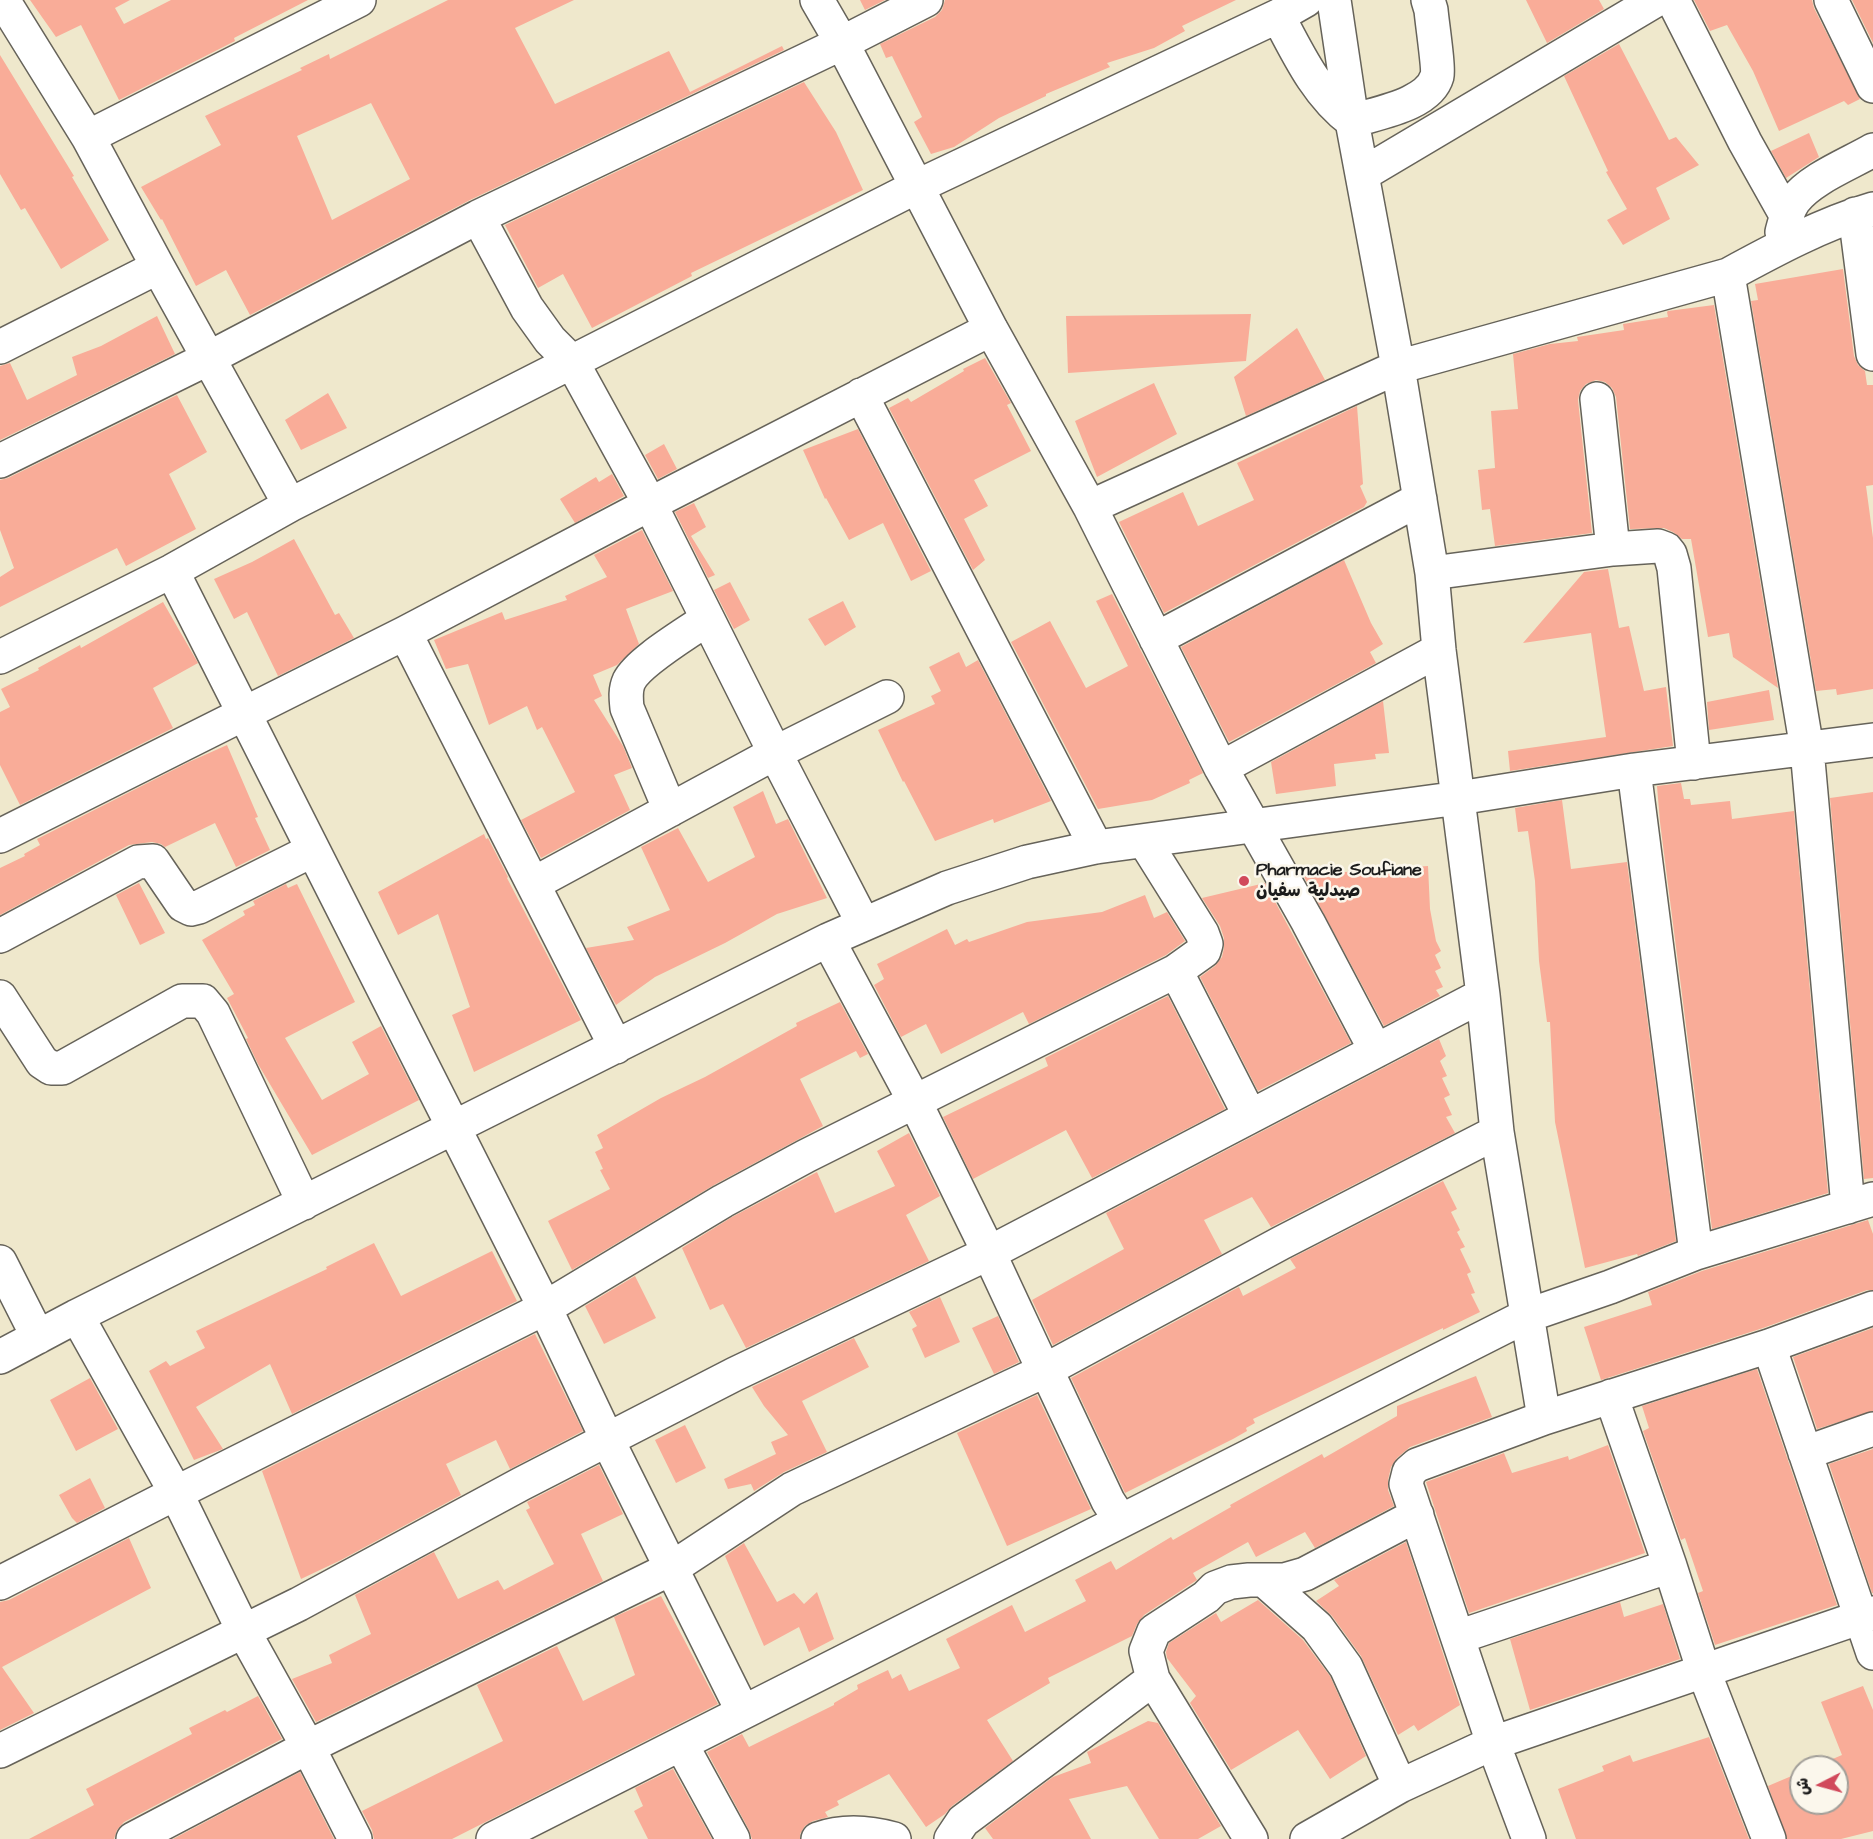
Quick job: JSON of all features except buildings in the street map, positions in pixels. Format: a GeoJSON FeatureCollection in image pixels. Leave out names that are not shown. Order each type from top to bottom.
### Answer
{"type":"FeatureCollection","features":[{"type":"Feature","properties":{"kind":"street"},"geometry":{"type":"LineString","coordinates":[[3,0],[88,137],[290,505]]}},
{"type":"Feature","properties":{"kind":"street"},"geometry":{"type":"LineString","coordinates":[[88,137],[359,0]]}},
{"type":"Feature","properties":{"kind":"street"},"geometry":{"type":"LineString","coordinates":[[817,0],[842,43],[991,329],[1090,507],[1221,768],[1308,922],[1376,1051]]}},
{"type":"Feature","properties":{"kind":"street"},"geometry":{"type":"LineString","coordinates":[[0,461],[209,358],[478,217],[842,43],[926,0]]}},
{"type":"Feature","properties":{"kind":"street"},"geometry":{"type":"LineString","coordinates":[[1334,0],[1352,121],[1398,367],[1432,573],[1439,650],[1483,995],[1497,1132],[1544,1418]]}},
{"type":"Feature","properties":{"kind":"street"},"geometry":{"type":"LineString","coordinates":[[1352,121],[1410,103],[1427,92],[1437,76],[1428,0]]}},
{"type":"Feature","properties":{"kind":"street"},"geometry":{"type":"LineString","coordinates":[[1363,174],[1656,0]]}},
{"type":"Feature","properties":{"kind":"street"},"geometry":{"type":"LineString","coordinates":[[1672,0],[1745,142],[1786,215]]}},
{"type":"Feature","properties":{"kind":"street"},"geometry":{"type":"LineString","coordinates":[[1831,0],[1873,86]]}},
{"type":"Feature","properties":{"kind":"street"},"geometry":{"type":"LineString","coordinates":[[0,657],[172,571],[290,505],[916,187],[1292,8],[1323,94],[1336,109],[1352,121]]}},
{"type":"Feature","properties":{"kind":"street"},"geometry":{"type":"LineString","coordinates":[[1778,248],[1786,215],[1795,200],[1812,184],[1873,150]]}},
{"type":"Feature","properties":{"kind":"street"},"geometry":{"type":"LineString","coordinates":[[1090,507],[1398,367],[1728,275],[1778,248],[1864,211],[1873,354]]}},
{"type":"Feature","properties":{"kind":"street"},"geometry":{"type":"LineString","coordinates":[[478,217],[527,308],[550,340],[572,362],[650,504],[863,923]]}},
{"type":"Feature","properties":{"kind":"street"},"geometry":{"type":"LineString","coordinates":[[0,347],[158,267]]}},
{"type":"Feature","properties":{"kind":"street"},"geometry":{"type":"LineString","coordinates":[[493,1839],[1526,1316],[1610,1287],[1696,1253],[1860,1203],[1808,749],[1728,275]]}},
{"type":"Feature","properties":{"kind":"street"},"geometry":{"type":"LineString","coordinates":[[0,836],[243,712],[405,633],[991,329]]}},
{"type":"Feature","properties":{"kind":"street"},"geometry":{"type":"LineString","coordinates":[[861,396],[1096,847]]}},
{"type":"Feature","properties":{"kind":"street"},"geometry":{"type":"LineString","coordinates":[[1597,399],[1613,549]]}},
{"type":"Feature","properties":{"kind":"street"},"geometry":{"type":"LineString","coordinates":[[1156,639],[1420,499]]}},
{"type":"Feature","properties":{"kind":"street"},"geometry":{"type":"LineString","coordinates":[[1432,573],[1613,549],[1658,546],[1666,549],[1674,568],[1694,762]]}},
{"type":"Feature","properties":{"kind":"street"},"geometry":{"type":"LineString","coordinates":[[172,571],[545,1308],[608,1441],[743,1712]]}},
{"type":"Feature","properties":{"kind":"street"},"geometry":{"type":"LineString","coordinates":[[670,810],[627,708],[625,693],[630,679],[640,666],[707,620]]}},
{"type":"Feature","properties":{"kind":"street"},"geometry":{"type":"LineString","coordinates":[[405,633],[616,1047]]}},
{"type":"Feature","properties":{"kind":"street"},"geometry":{"type":"LineString","coordinates":[[1221,768],[1439,650]]}},
{"type":"Feature","properties":{"kind":"street"},"geometry":{"type":"LineString","coordinates":[[533,884],[775,753],[887,697]]}},
{"type":"Feature","properties":{"kind":"street"},"geometry":{"type":"LineString","coordinates":[[0,1357],[77,1316],[828,940],[947,888],[1027,862],[1096,847],[1459,798],[1634,770],[1873,740]]}},
{"type":"Feature","properties":{"kind":"street"},"geometry":{"type":"LineString","coordinates":[[1634,770],[1696,1253]]}},
{"type":"Feature","properties":{"kind":"street"},"geometry":{"type":"LineString","coordinates":[[0,1583],[545,1308],[723,1201],[806,1156],[1176,971],[1204,951],[1206,944],[1202,933],[1145,842]]}},
{"type":"Feature","properties":{"kind":"street"},"geometry":{"type":"LineString","coordinates":[[0,936],[138,862],[153,861],[183,905],[191,909],[313,850]]}},
{"type":"Feature","properties":{"kind":"street"},"geometry":{"type":"LineString","coordinates":[[828,940],[915,1102],[1044,1371],[1053,1384],[1108,1501],[1120,1521]]}},
{"type":"Feature","properties":{"kind":"street"},"geometry":{"type":"LineString","coordinates":[[1176,971],[1250,1116]]}},
{"type":"Feature","properties":{"kind":"street"},"geometry":{"type":"LineString","coordinates":[[0,1751],[300,1604],[521,1485],[735,1374],[989,1253],[1483,995]]}},
{"type":"Feature","properties":{"kind":"street"},"geometry":{"type":"LineString","coordinates":[[0,998],[42,1062],[51,1068],[62,1068],[182,1001],[202,1001],[213,1012],[304,1203]]}},
{"type":"Feature","properties":{"kind":"street"},"geometry":{"type":"LineString","coordinates":[[133,1839],[309,1747],[672,1568],[792,1489],[1044,1371],[1292,1238],[1497,1132]]}},
{"type":"Feature","properties":{"kind":"street"},"geometry":{"type":"LineString","coordinates":[[0,1262],[38,1337]]}},
{"type":"Feature","properties":{"kind":"street"},"geometry":{"type":"LineString","coordinates":[[1529,1839],[1493,1743],[1406,1484],[1408,1472],[1417,1465],[1544,1418],[1769,1346],[1873,1308]]}},
{"type":"Feature","properties":{"kind":"street"},"geometry":{"type":"LineString","coordinates":[[77,1316],[176,1493],[244,1632],[309,1747],[355,1839]]}},
{"type":"Feature","properties":{"kind":"street"},"geometry":{"type":"LineString","coordinates":[[1769,1346],[1805,1453],[1866,1615],[1873,1653]]}},
{"type":"Feature","properties":{"kind":"street"},"geometry":{"type":"LineString","coordinates":[[1611,1396],[1704,1672],[1768,1839]]}},
{"type":"Feature","properties":{"kind":"street"},"geometry":{"type":"LineString","coordinates":[[1805,1453],[1873,1429]]}},
{"type":"Feature","properties":{"kind":"street"},"geometry":{"type":"LineString","coordinates":[[1251,1839],[1153,1679],[1146,1651],[1154,1631],[1206,1597],[1215,1588],[1231,1582],[1284,1580],[1305,1574],[1417,1515]]}},
{"type":"Feature","properties":{"kind":"street"},"geometry":{"type":"LineString","coordinates":[[1458,1637],[1670,1566]]}},
{"type":"Feature","properties":{"kind":"street"},"geometry":{"type":"LineString","coordinates":[[1265,1581],[1317,1627],[1346,1667],[1400,1786]]}},
{"type":"Feature","properties":{"kind":"street"},"geometry":{"type":"LineString","coordinates":[[1307,1839],[1400,1786],[1493,1743],[1866,1615]]}},
{"type":"Feature","properties":{"kind":"street"},"geometry":{"type":"LineString","coordinates":[[951,1839],[963,1821],[1153,1679]]}},
{"type":"Feature","properties":{"kind":"street"},"geometry":{"type":"LineString","coordinates":[[681,1744],[733,1839]]}},
{"type":"Feature","properties":{"kind":"street"},"geometry":{"type":"LineString","coordinates":[[818,1839],[834,1834],[863,1833],[894,1839]]}},
{"type":"Feature","properties":{"kind":"place","name":"Pharmacie Soufiane صيدلية سفيان"},"geometry":{"type":"Point","coordinates":[1244,881]}}]}
